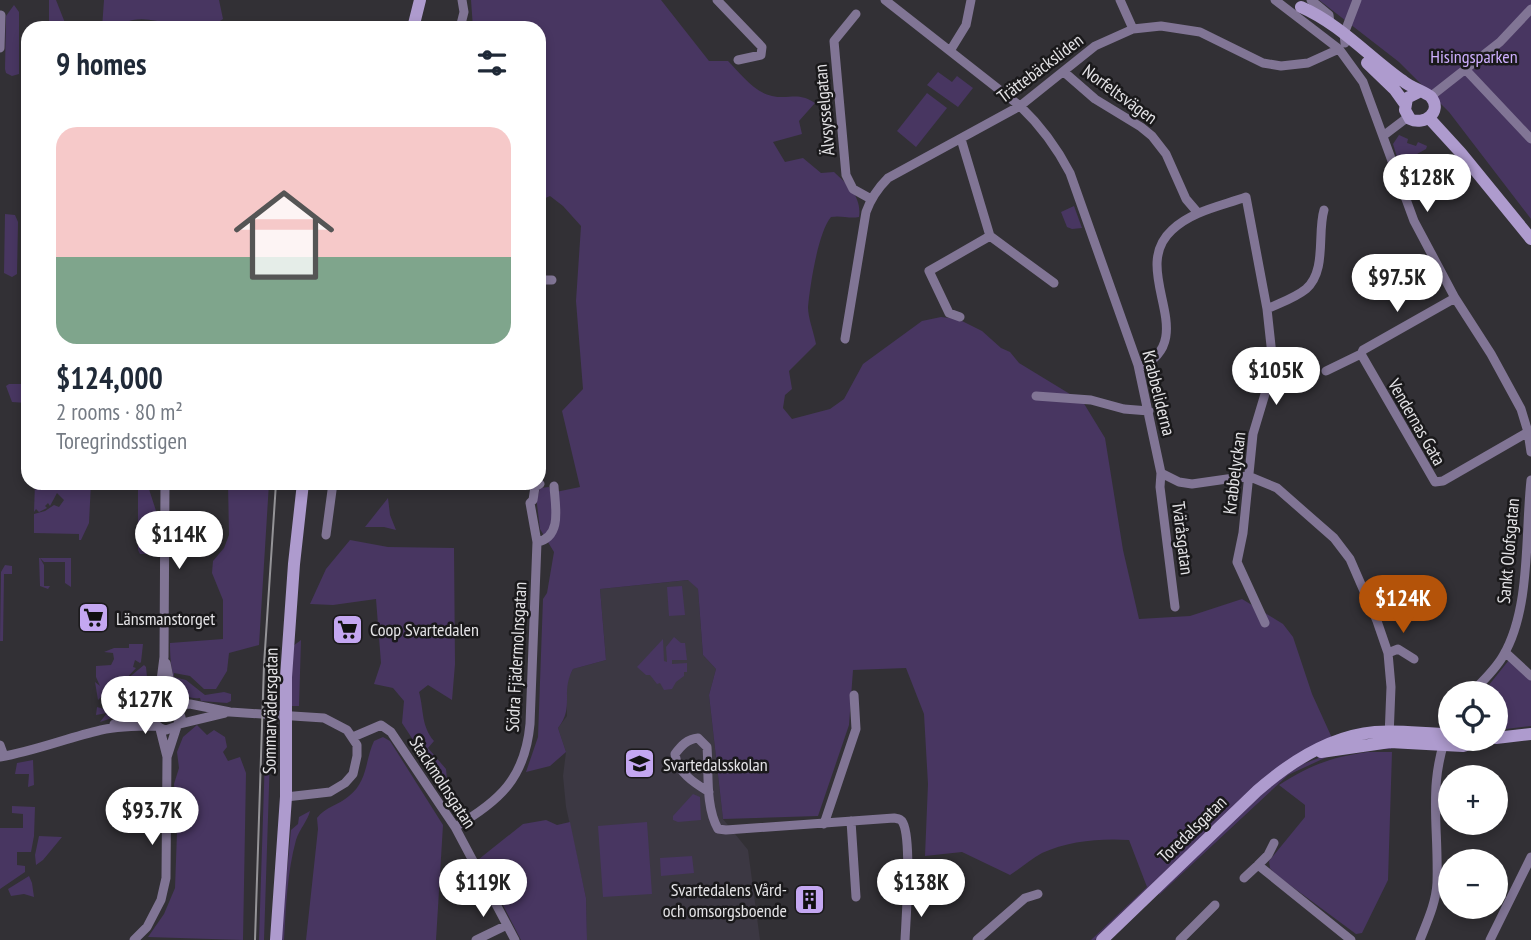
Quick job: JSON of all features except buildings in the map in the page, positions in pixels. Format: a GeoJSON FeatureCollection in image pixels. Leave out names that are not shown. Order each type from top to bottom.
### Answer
{"type":"FeatureCollection","features":[{"type":"Feature","properties":{"kind":"street"},"geometry":{"type":"LineString","coordinates":[[415,21],[420,0]]}},
{"type":"Feature","properties":{"kind":"street"},"geometry":{"type":"LineString","coordinates":[[462,0],[464,12],[462,21]]}},
{"type":"Feature","properties":{"kind":"street"},"geometry":{"type":"LineString","coordinates":[[717,0],[762,47],[761,55],[738,61]]}},
{"type":"Feature","properties":{"kind":"street","name":"Krabbeliderna"},"geometry":{"type":"LineString","coordinates":[[885,0],[1020,106],[1049,138],[1070,173],[1139,368],[1161,473]]}},
{"type":"Feature","properties":{"kind":"street"},"geometry":{"type":"LineString","coordinates":[[950,51],[966,25],[971,0]]}},
{"type":"Feature","properties":{"kind":"street"},"geometry":{"type":"LineString","coordinates":[[1120,0],[1133,29]]}},
{"type":"Feature","properties":{"kind":"street"},"geometry":{"type":"LineString","coordinates":[[1275,0],[1343,42],[1424,94],[1434,108],[1429,118],[1418,122],[1406,111],[1378,73],[1343,42],[1308,14],[1301,2]]}},
{"type":"Feature","properties":{"kind":"street"},"geometry":{"type":"LineString","coordinates":[[1343,42],[1357,0]]}},
{"type":"Feature","properties":{"kind":"street"},"geometry":{"type":"LineString","coordinates":[[1301,2],[1330,24],[1343,42],[1363,82],[1414,221],[1455,298],[1516,400],[1530,431],[1531,452]]}},
{"type":"Feature","properties":{"kind":"street"},"geometry":{"type":"LineString","coordinates":[[1383,136],[1406,111],[1410,96],[1424,94],[1465,69],[1500,42],[1531,9]]}},
{"type":"Feature","properties":{"kind":"street","name":"Älvsysselgatan"},"geometry":{"type":"LineString","coordinates":[[856,14],[834,41],[846,175],[853,189],[870,199]]}},
{"type":"Feature","properties":{"kind":"street"},"geometry":{"type":"LineString","coordinates":[[0,48],[1,15]]}},
{"type":"Feature","properties":{"kind":"street","name":"Trättebäcksliden"},"geometry":{"type":"LineString","coordinates":[[870,199],[888,178],[1020,106],[1095,46],[1133,29],[1161,26],[1200,32],[1264,63],[1281,66],[1308,63],[1343,42]]}},
{"type":"Feature","properties":{"kind":"street"},"geometry":{"type":"LineString","coordinates":[[1465,69],[1531,139]]}},
{"type":"Feature","properties":{"kind":"street","name":"Norfeltsvägen"},"geometry":{"type":"LineString","coordinates":[[1065,72],[1095,99],[1152,136],[1166,154],[1186,199],[1198,213]]}},
{"type":"Feature","properties":{"kind":"street"},"geometry":{"type":"LineString","coordinates":[[1429,118],[1531,239]]}},
{"type":"Feature","properties":{"kind":"street"},"geometry":{"type":"LineString","coordinates":[[961,139],[990,236],[1054,283]]}},
{"type":"Feature","properties":{"kind":"street","name":"Krabbelyckan"},"geometry":{"type":"LineString","coordinates":[[1198,213],[1246,197],[1267,309],[1272,355],[1268,384],[1253,434],[1243,533],[1237,562],[1265,623]]}},
{"type":"Feature","properties":{"kind":"street"},"geometry":{"type":"LineString","coordinates":[[845,339],[870,199]]}},
{"type":"Feature","properties":{"kind":"street"},"geometry":{"type":"LineString","coordinates":[[1267,309],[1300,293],[1312,282],[1317,270],[1324,210]]}},
{"type":"Feature","properties":{"kind":"street"},"geometry":{"type":"LineString","coordinates":[[1139,368],[1156,358],[1167,335],[1166,316],[1157,275],[1160,251],[1167,235],[1198,213]]}},
{"type":"Feature","properties":{"kind":"street"},"geometry":{"type":"LineString","coordinates":[[960,317],[949,313],[929,271],[990,236]]}},
{"type":"Feature","properties":{"kind":"street"},"geometry":{"type":"LineString","coordinates":[[546,280],[552,280]]}},
{"type":"Feature","properties":{"kind":"street"},"geometry":{"type":"LineString","coordinates":[[1326,371],[1361,354],[1363,350],[1455,298]]}},
{"type":"Feature","properties":{"kind":"street","name":"Vendernas Gata"},"geometry":{"type":"LineString","coordinates":[[1361,354],[1435,482],[1443,481],[1530,431]]}},
{"type":"Feature","properties":{"kind":"street"},"geometry":{"type":"LineString","coordinates":[[1036,396],[1091,400],[1124,409],[1149,411]]}},
{"type":"Feature","properties":{"kind":"street"},"geometry":{"type":"LineString","coordinates":[[1161,473],[1179,482],[1192,484],[1248,476],[1277,488],[1334,538],[1350,559],[1388,653],[1391,687],[1390,737]]}},
{"type":"Feature","properties":{"kind":"street","name":"Tväråsgatan"},"geometry":{"type":"LineString","coordinates":[[1161,473],[1175,607]]}},
{"type":"Feature","properties":{"kind":"street","name":"Sankt Olofsgatan"},"geometry":{"type":"LineString","coordinates":[[1483,681],[1506,652],[1522,597],[1531,480]]}},
{"type":"Feature","properties":{"kind":"street"},"geometry":{"type":"LineString","coordinates":[[537,542],[547,538],[555,527],[554,486]]}},
{"type":"Feature","properties":{"kind":"street"},"geometry":{"type":"LineString","coordinates":[[134,940],[146,927],[162,900],[165,887],[167,757],[158,727],[152,717],[164,657],[166,490]]}},
{"type":"Feature","properties":{"kind":"street","name":"Sommarvädersgatan"},"geometry":{"type":"LineString","coordinates":[[276,940],[286,797],[286,677],[293,564],[302,490]]}},
{"type":"Feature","properties":{"kind":"street"},"geometry":{"type":"LineString","coordinates":[[326,535],[332,490]]}},
{"type":"Feature","properties":{"kind":"street","name":"Södra Fjädermolnsgatan"},"geometry":{"type":"LineString","coordinates":[[455,827],[489,806],[503,793],[514,779],[524,757],[530,724],[537,542],[530,503],[535,490]]}},
{"type":"Feature","properties":{"kind":"street"},"geometry":{"type":"LineString","coordinates":[[1388,653],[1398,649],[1415,659]]}},
{"type":"Feature","properties":{"kind":"street"},"geometry":{"type":"LineString","coordinates":[[1506,652],[1531,676]]}},
{"type":"Feature","properties":{"kind":"street"},"geometry":{"type":"LineString","coordinates":[[164,657],[181,715],[167,757]]}},
{"type":"Feature","properties":{"kind":"street"},"geometry":{"type":"LineString","coordinates":[[824,824],[856,729],[854,695]]}},
{"type":"Feature","properties":{"kind":"street"},"geometry":{"type":"LineString","coordinates":[[103,730],[166,701],[230,712],[312,716],[334,722],[354,737],[357,745],[356,764],[345,783],[330,792],[286,797]]}},
{"type":"Feature","properties":{"kind":"street"},"geometry":{"type":"LineString","coordinates":[[0,744],[2,757],[103,730],[128,726],[169,730],[178,725],[230,712]]}},
{"type":"Feature","properties":{"kind":"street","name":"Stackmolnsgatan"},"geometry":{"type":"LineString","coordinates":[[354,737],[375,726],[387,728],[455,827],[515,940]]}},
{"type":"Feature","properties":{"kind":"street","name":"Toredalsgatan"},"geometry":{"type":"LineString","coordinates":[[1102,940],[1286,767],[1314,752],[1390,737],[1438,734]]}},
{"type":"Feature","properties":{"kind":"street"},"geometry":{"type":"LineString","coordinates":[[1508,737],[1531,734]]}},
{"type":"Feature","properties":{"kind":"street"},"geometry":{"type":"LineString","coordinates":[[709,792],[676,764],[675,754],[692,739],[698,738],[707,747],[709,792],[714,822],[718,828],[900,819],[904,824],[908,896],[905,940]]}},
{"type":"Feature","properties":{"kind":"street"},"geometry":{"type":"LineString","coordinates":[[1420,940],[1431,911],[1437,884],[1434,799],[1444,751]]}},
{"type":"Feature","properties":{"kind":"street"},"geometry":{"type":"LineString","coordinates":[[851,821],[856,897]]}},
{"type":"Feature","properties":{"kind":"street"},"geometry":{"type":"LineString","coordinates":[[1244,878],[1268,856],[1274,843]]}},
{"type":"Feature","properties":{"kind":"street"},"geometry":{"type":"LineString","coordinates":[[1490,940],[1531,857]]}},
{"type":"Feature","properties":{"kind":"street"},"geometry":{"type":"LineString","coordinates":[[1258,864],[1351,940]]}},
{"type":"Feature","properties":{"kind":"street"},"geometry":{"type":"LineString","coordinates":[[977,940],[1025,898],[1038,894]]}},
{"type":"Feature","properties":{"kind":"street"},"geometry":{"type":"LineString","coordinates":[[1180,940],[1215,905]]}},
{"type":"Feature","properties":{"kind":"street"},"geometry":{"type":"LineString","coordinates":[[476,940],[507,925]]}},
{"type":"Feature","properties":{"kind":"shaded area","name":"Svartedalsskolan"},"geometry":{"type":"Polygon","coordinates":[[[689,580],[698,589],[703,655],[716,669],[709,695],[723,819],[748,850],[760,940],[587,940],[586,898],[566,807],[563,776],[566,752],[558,728],[567,716],[567,681],[573,669],[606,660],[600,589],[689,580]]]}},
{"type":"Feature","properties":{"kind":"green space"},"geometry":{"type":"Polygon","coordinates":[[[49,0],[56,0],[64,21],[49,21],[49,0]]]}},
{"type":"Feature","properties":{"kind":"green space"},"geometry":{"type":"Polygon","coordinates":[[[104,0],[219,0],[223,19],[220,21],[102,21],[104,0]]]}},
{"type":"Feature","properties":{"kind":"green space"},"geometry":{"type":"Polygon","coordinates":[[[471,0],[661,0],[709,61],[728,61],[748,82],[766,94],[803,97],[815,103],[799,121],[802,134],[773,142],[785,162],[803,158],[821,173],[834,172],[856,197],[859,217],[831,217],[822,234],[808,307],[816,344],[789,371],[792,389],[785,395],[783,408],[792,419],[830,409],[844,399],[863,364],[922,321],[941,317],[958,319],[982,331],[1001,348],[1010,352],[1019,363],[1083,402],[1105,438],[1123,550],[1139,619],[1190,616],[1242,599],[1283,624],[1293,637],[1312,694],[1332,738],[1201,838],[1095,940],[1091,940],[1147,887],[1129,840],[1096,840],[1063,846],[1042,853],[1010,875],[962,852],[925,856],[928,784],[924,714],[906,668],[853,670],[849,725],[818,816],[723,819],[709,695],[716,669],[703,655],[698,589],[688,580],[600,589],[606,660],[573,669],[569,678],[566,713],[558,728],[566,752],[550,766],[526,772],[538,737],[543,599],[547,593],[554,552],[540,529],[536,496],[540,490],[546,490],[546,487],[549,487],[551,493],[580,487],[562,411],[583,389],[576,301],[581,226],[563,206],[550,196],[546,198],[546,21],[472,21],[471,0]]]}},
{"type":"Feature","properties":{"kind":"green space","name":"Hisingsparken"},"geometry":{"type":"Polygon","coordinates":[[[1319,0],[1531,0],[1531,219],[1449,112],[1399,62],[1319,0]]]}},
{"type":"Feature","properties":{"kind":"green space"},"geometry":{"type":"Polygon","coordinates":[[[14,5],[19,12],[19,74],[12,76],[6,73],[5,69],[6,16],[14,5]]]}},
{"type":"Feature","properties":{"kind":"green space"},"geometry":{"type":"Polygon","coordinates":[[[938,72],[952,82],[957,76],[973,88],[958,107],[927,85],[938,72]]]}},
{"type":"Feature","properties":{"kind":"green space"},"geometry":{"type":"Polygon","coordinates":[[[927,93],[947,108],[916,147],[897,131],[927,93]]]}},
{"type":"Feature","properties":{"kind":"green space"},"geometry":{"type":"Polygon","coordinates":[[[1399,135],[1408,139],[1407,143],[1416,146],[1418,142],[1427,146],[1426,149],[1399,164],[1393,144],[1399,135]]]}},
{"type":"Feature","properties":{"kind":"green space"},"geometry":{"type":"Polygon","coordinates":[[[1074,206],[1082,228],[1067,227],[1061,212],[1074,206]]]}},
{"type":"Feature","properties":{"kind":"green space"},"geometry":{"type":"Polygon","coordinates":[[[5,214],[15,215],[18,222],[17,274],[12,277],[4,273],[5,214]]]}},
{"type":"Feature","properties":{"kind":"green space"},"geometry":{"type":"Polygon","coordinates":[[[21,384],[21,403],[12,402],[6,386],[21,384]]]}},
{"type":"Feature","properties":{"kind":"green space"},"geometry":{"type":"Polygon","coordinates":[[[35,490],[91,490],[89,523],[81,540],[79,534],[34,533],[34,514],[45,511],[54,505],[59,507],[64,500],[57,493],[50,506],[48,503],[45,506],[47,508],[39,512],[36,509],[34,512],[35,490]]]}},
{"type":"Feature","properties":{"kind":"green space"},"geometry":{"type":"Polygon","coordinates":[[[138,490],[149,490],[158,517],[157,551],[151,547],[149,552],[152,554],[140,554],[138,490]]]}},
{"type":"Feature","properties":{"kind":"green space"},"geometry":{"type":"Polygon","coordinates":[[[228,490],[269,490],[259,645],[229,653],[227,671],[216,689],[204,689],[190,676],[174,673],[174,677],[186,680],[205,695],[224,692],[231,694],[231,701],[227,703],[201,701],[200,698],[191,698],[178,688],[174,680],[172,670],[170,643],[223,639],[223,600],[212,573],[213,561],[224,548],[229,535],[228,490]]]}},
{"type":"Feature","properties":{"kind":"green space"},"geometry":{"type":"Polygon","coordinates":[[[388,498],[390,515],[396,530],[365,527],[388,498]]]}},
{"type":"Feature","properties":{"kind":"green space"},"geometry":{"type":"Polygon","coordinates":[[[350,540],[388,547],[454,548],[455,664],[452,700],[428,685],[419,692],[425,724],[434,741],[428,748],[446,769],[447,780],[442,784],[402,723],[404,701],[393,688],[374,684],[381,663],[376,599],[333,605],[310,604],[326,569],[350,540]]]}},
{"type":"Feature","properties":{"kind":"green space"},"geometry":{"type":"Polygon","coordinates":[[[39,558],[44,565],[44,586],[50,586],[48,589],[40,586],[39,558]]]}},
{"type":"Feature","properties":{"kind":"green space"},"geometry":{"type":"Polygon","coordinates":[[[40,558],[71,558],[71,587],[65,583],[65,562],[44,562],[40,558]]]}},
{"type":"Feature","properties":{"kind":"green space"},"geometry":{"type":"Polygon","coordinates":[[[5,565],[12,566],[12,574],[4,574],[3,641],[0,641],[1,572],[5,565]]]}},
{"type":"Feature","properties":{"kind":"green space"},"geometry":{"type":"Polygon","coordinates":[[[682,586],[685,615],[669,616],[667,587],[682,586]]]}},
{"type":"Feature","properties":{"kind":"green space"},"geometry":{"type":"Polygon","coordinates":[[[674,637],[685,643],[687,660],[672,660],[672,664],[687,663],[687,672],[684,672],[684,676],[672,689],[664,690],[660,683],[657,684],[650,675],[637,667],[663,639],[664,661],[667,662],[666,647],[674,637]]]}},
{"type":"Feature","properties":{"kind":"green space"},"geometry":{"type":"Polygon","coordinates":[[[301,640],[299,706],[290,706],[293,646],[301,640]]]}},
{"type":"Feature","properties":{"kind":"green space"},"geometry":{"type":"Polygon","coordinates":[[[129,644],[143,644],[141,662],[135,660],[133,667],[136,668],[125,680],[109,689],[98,700],[95,682],[100,686],[96,677],[96,666],[111,665],[113,653],[104,652],[114,648],[129,648],[129,644]]]}},
{"type":"Feature","properties":{"kind":"green space"},"geometry":{"type":"Polygon","coordinates":[[[1509,660],[1531,680],[1531,726],[1508,729],[1508,681],[1492,681],[1509,660]]]}},
{"type":"Feature","properties":{"kind":"green space"},"geometry":{"type":"Polygon","coordinates":[[[144,665],[147,677],[156,677],[152,696],[130,712],[100,722],[107,713],[96,715],[97,707],[104,709],[104,701],[113,707],[116,714],[110,698],[105,698],[109,695],[112,698],[118,697],[115,689],[144,665]]]}},
{"type":"Feature","properties":{"kind":"green space"},"geometry":{"type":"Polygon","coordinates":[[[267,694],[272,695],[264,940],[259,940],[267,694]]]}},
{"type":"Feature","properties":{"kind":"green space"},"geometry":{"type":"Polygon","coordinates":[[[197,725],[207,735],[214,730],[225,737],[227,747],[223,752],[228,761],[240,757],[246,773],[243,940],[148,937],[164,914],[175,888],[177,832],[174,784],[179,768],[177,752],[183,737],[197,725]]]}},
{"type":"Feature","properties":{"kind":"green space"},"geometry":{"type":"Polygon","coordinates":[[[383,737],[390,741],[443,825],[436,940],[306,940],[317,818],[345,799],[360,784],[374,741],[383,737]]]}},
{"type":"Feature","properties":{"kind":"green space"},"geometry":{"type":"Polygon","coordinates":[[[1391,745],[1391,749],[1370,749],[1329,756],[1288,775],[1159,895],[1160,891],[1275,782],[1303,764],[1329,754],[1391,745]]]}},
{"type":"Feature","properties":{"kind":"green space"},"geometry":{"type":"Polygon","coordinates":[[[1368,752],[1392,752],[1388,880],[1362,933],[1356,934],[1275,874],[1269,861],[1305,817],[1305,805],[1279,785],[1322,763],[1368,752]]]}},
{"type":"Feature","properties":{"kind":"green space"},"geometry":{"type":"Polygon","coordinates":[[[33,760],[34,785],[28,787],[29,774],[15,774],[17,763],[33,760]]]}},
{"type":"Feature","properties":{"kind":"green space"},"geometry":{"type":"Polygon","coordinates":[[[693,794],[700,797],[701,820],[673,820],[673,816],[693,794]]]}},
{"type":"Feature","properties":{"kind":"green space"},"geometry":{"type":"Polygon","coordinates":[[[12,806],[35,807],[34,836],[31,852],[17,852],[17,865],[25,866],[25,872],[0,889],[0,828],[23,828],[23,814],[12,813],[12,806]]]}},
{"type":"Feature","properties":{"kind":"green space"},"geometry":{"type":"Polygon","coordinates":[[[310,811],[297,836],[293,852],[287,890],[284,940],[280,940],[291,830],[298,824],[299,817],[310,811]]]}},
{"type":"Feature","properties":{"kind":"green space"},"geometry":{"type":"Polygon","coordinates":[[[546,820],[557,825],[570,822],[586,898],[587,940],[521,940],[479,859],[523,824],[546,820]]]}},
{"type":"Feature","properties":{"kind":"green space"},"geometry":{"type":"Polygon","coordinates":[[[647,822],[652,894],[603,897],[598,826],[647,822]]]}},
{"type":"Feature","properties":{"kind":"green space"},"geometry":{"type":"Polygon","coordinates":[[[39,836],[62,837],[36,865],[35,855],[39,836]]]}},
{"type":"Feature","properties":{"kind":"green space"},"geometry":{"type":"Polygon","coordinates":[[[692,856],[694,873],[661,876],[660,858],[692,856]]]}},
{"type":"Feature","properties":{"kind":"green space"},"geometry":{"type":"Polygon","coordinates":[[[29,876],[34,897],[24,894],[11,896],[8,889],[29,876]]]}},
{"type":"Feature","properties":{"kind":"tram line"},"geometry":{"type":"LineString","coordinates":[[255,940],[264,665],[276,490]]}},
{"type":"Feature","properties":{"kind":"place","name":"Länsmanstorget"},"geometry":{"type":"Point","coordinates":[93,618]}},
{"type":"Feature","properties":{"kind":"place","name":"Coop Svartedalen"},"geometry":{"type":"Point","coordinates":[347,629]}},
{"type":"Feature","properties":{"kind":"place","name":"Svartedalsskolan"},"geometry":{"type":"Point","coordinates":[640,764]}},
{"type":"Feature","properties":{"kind":"place","name":"Svartedalens Vård- och omsorgsboende"},"geometry":{"type":"Point","coordinates":[810,899]}}]}
